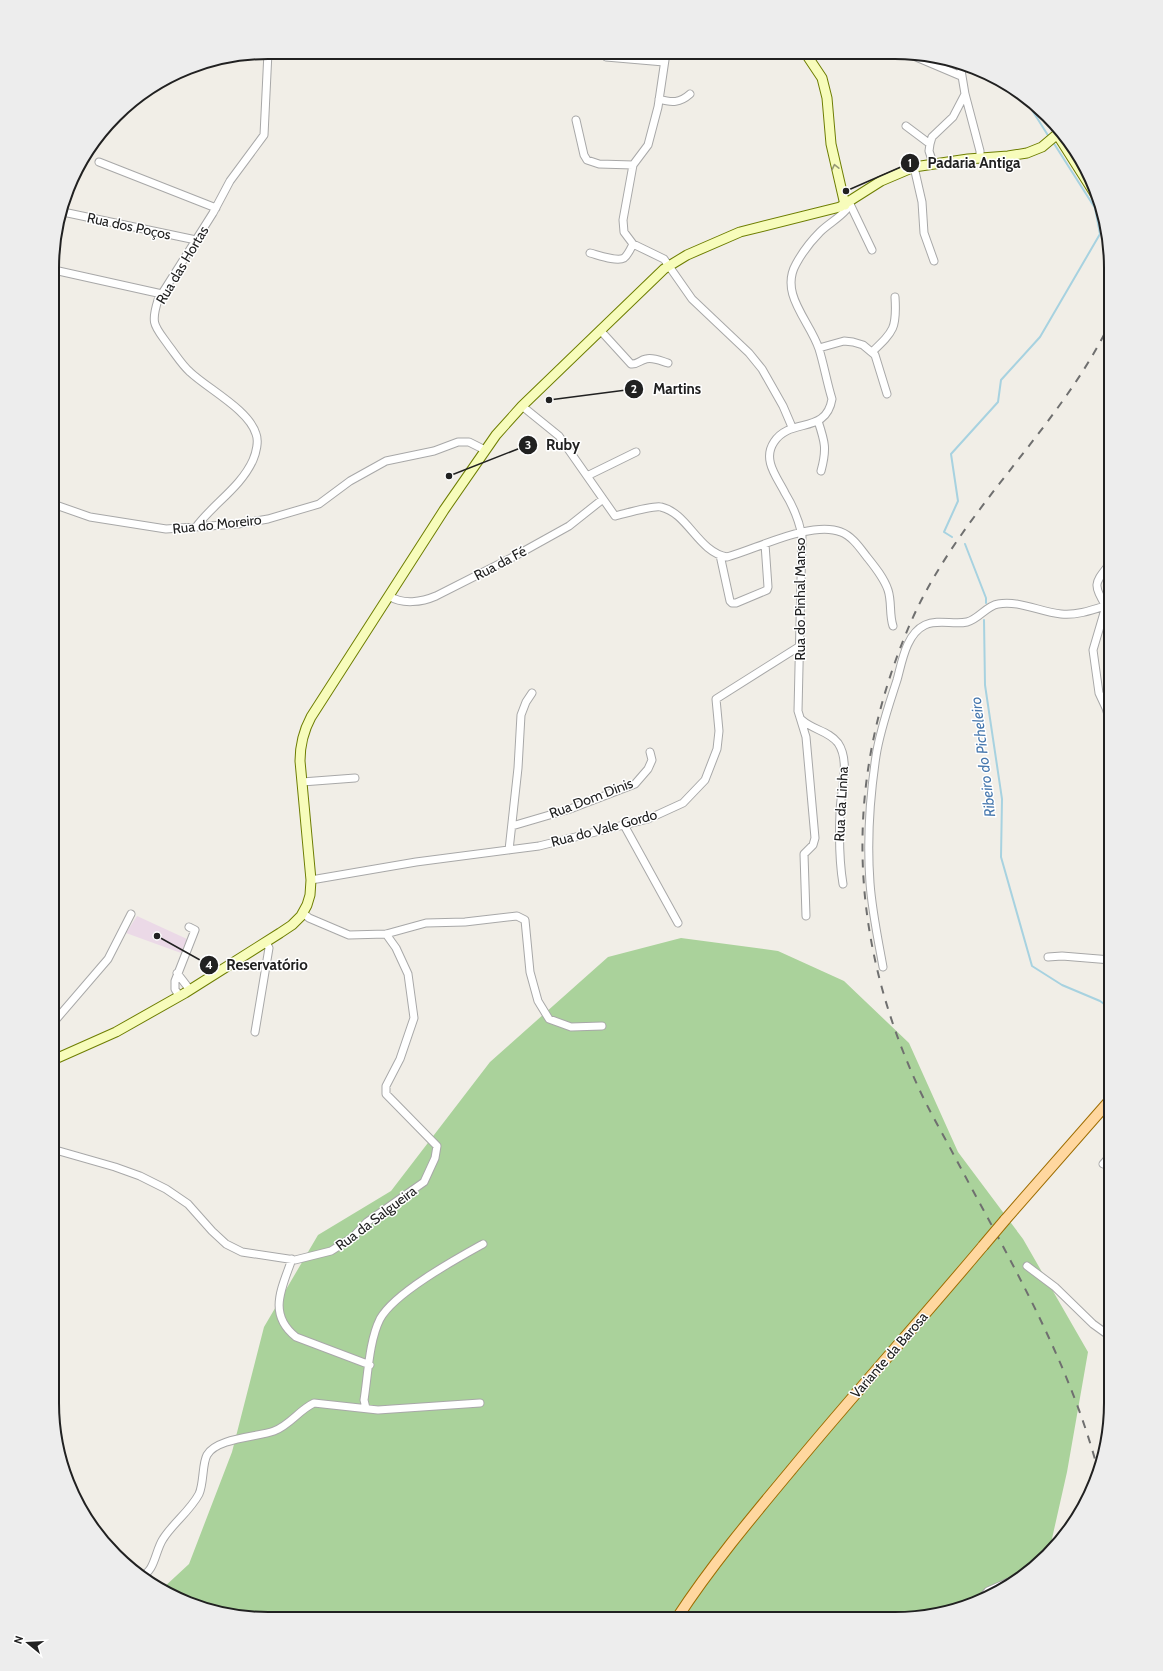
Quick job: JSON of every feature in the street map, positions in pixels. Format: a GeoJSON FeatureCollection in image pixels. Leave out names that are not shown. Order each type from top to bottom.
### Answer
{"type":"FeatureCollection","features":[{"type":"Feature","properties":{"kind":"main road"},"geometry":{"type":"LineString","coordinates":[[809,59],[822,78],[827,98],[831,144],[847,203]]}},
{"type":"Feature","properties":{"kind":"main road"},"geometry":{"type":"LineString","coordinates":[[59,1057],[116,1032],[190,990],[292,925],[302,913],[309,900],[311,880],[300,761],[301,741],[307,725],[484,450],[522,406],[669,265],[687,255],[740,232],[827,211],[847,203],[881,181],[914,168],[980,158],[1021,155],[1032,152],[1055,136],[1081,173]]}},
{"type":"Feature","properties":{"kind":"main road","name":"Variante da Barosa"},"geometry":{"type":"LineString","coordinates":[[681,1612],[708,1574],[762,1504],[834,1418],[1104,1107]]}},
{"type":"Feature","properties":{"kind":"street","name":"Rua das Hortas"},"geometry":{"type":"LineString","coordinates":[[196,527],[206,514],[224,498],[245,474],[253,460],[257,443],[257,435],[253,427],[231,404],[191,372],[178,359],[155,326],[153,316],[158,300],[216,208],[230,181],[264,136],[268,59]]}},
{"type":"Feature","properties":{"kind":"street"},"geometry":{"type":"LineString","coordinates":[[629,59],[664,62]]}},
{"type":"Feature","properties":{"kind":"street"},"geometry":{"type":"LineString","coordinates":[[665,59],[659,100],[648,145],[633,165],[623,220],[624,232],[633,244],[664,259],[692,299],[750,353],[762,369],[783,406],[792,427]]}},
{"type":"Feature","properties":{"kind":"street"},"geometry":{"type":"LineString","coordinates":[[927,62],[961,76]]}},
{"type":"Feature","properties":{"kind":"street"},"geometry":{"type":"LineString","coordinates":[[960,70],[964,94],[980,151],[980,158]]}},
{"type":"Feature","properties":{"kind":"street"},"geometry":{"type":"LineString","coordinates":[[659,100],[674,102],[680,101],[690,94]]}},
{"type":"Feature","properties":{"kind":"street"},"geometry":{"type":"LineString","coordinates":[[933,164],[930,144],[936,134],[953,117],[964,94]]}},
{"type":"Feature","properties":{"kind":"street"},"geometry":{"type":"LineString","coordinates":[[576,120],[584,155],[587,160],[599,164],[633,165]]}},
{"type":"Feature","properties":{"kind":"street"},"geometry":{"type":"LineString","coordinates":[[906,126],[930,144]]}},
{"type":"Feature","properties":{"kind":"street"},"geometry":{"type":"LineString","coordinates":[[99,162],[216,208]]}},
{"type":"Feature","properties":{"kind":"street"},"geometry":{"type":"LineString","coordinates":[[914,168],[922,202],[924,233],[934,261]]}},
{"type":"Feature","properties":{"kind":"street"},"geometry":{"type":"LineString","coordinates":[[847,203],[872,250]]}},
{"type":"Feature","properties":{"kind":"street"},"geometry":{"type":"LineString","coordinates":[[821,471],[825,455],[825,446],[818,421],[827,413],[832,399],[819,348],[791,291],[790,280],[796,263],[820,233],[846,210],[847,203]]}},
{"type":"Feature","properties":{"kind":"street","name":"Rua dos Poços"},"geometry":{"type":"LineString","coordinates":[[66,213],[196,240]]}},
{"type":"Feature","properties":{"kind":"street"},"geometry":{"type":"LineString","coordinates":[[590,253],[606,258],[620,259],[625,257],[633,244]]}},
{"type":"Feature","properties":{"kind":"street"},"geometry":{"type":"LineString","coordinates":[[59,271],[162,294]]}},
{"type":"Feature","properties":{"kind":"street"},"geometry":{"type":"LineString","coordinates":[[872,352],[892,332],[895,325],[895,297]]}},
{"type":"Feature","properties":{"kind":"street"},"geometry":{"type":"LineString","coordinates":[[600,330],[631,364],[650,358],[668,363]]}},
{"type":"Feature","properties":{"kind":"street"},"geometry":{"type":"LineString","coordinates":[[819,348],[844,341],[859,343],[875,355],[887,394]]}},
{"type":"Feature","properties":{"kind":"street"},"geometry":{"type":"LineString","coordinates":[[522,406],[559,436],[615,516],[659,506],[672,511],[705,546],[720,556],[727,557],[801,531],[832,530],[848,536],[862,550],[876,568],[889,592],[890,617],[893,626]]}},
{"type":"Feature","properties":{"kind":"street","name":"Rua do Pinhal Manso"},"geometry":{"type":"LineString","coordinates":[[806,916],[804,854],[813,845],[815,838],[808,758],[802,720],[798,711],[802,562],[801,531],[798,520],[774,474],[769,458],[774,441],[792,427],[818,421]]}},
{"type":"Feature","properties":{"kind":"street","name":"Rua do Moreiro"},"geometry":{"type":"LineString","coordinates":[[59,506],[90,517],[166,529],[238,524],[268,519],[319,504],[350,481],[386,461],[434,451],[458,442],[469,442],[484,450]]}},
{"type":"Feature","properties":{"kind":"street"},"geometry":{"type":"LineString","coordinates":[[587,476],[636,452]]}},
{"type":"Feature","properties":{"kind":"street","name":"Rua da Fé"},"geometry":{"type":"LineString","coordinates":[[389,596],[401,601],[425,601],[515,556],[569,526],[603,499]]}},
{"type":"Feature","properties":{"kind":"street"},"geometry":{"type":"LineString","coordinates":[[720,556],[730,601],[732,603],[736,603],[766,590],[768,587],[765,544]]}},
{"type":"Feature","properties":{"kind":"street"},"geometry":{"type":"LineString","coordinates":[[1104,572],[1097,581],[1096,587],[1098,594],[1104,601]]}},
{"type":"Feature","properties":{"kind":"street"},"geometry":{"type":"LineString","coordinates":[[883,966],[870,883],[870,837],[873,782],[876,754],[884,723],[913,634],[926,624],[966,622],[997,604],[1010,603],[1062,614],[1077,614],[1104,606]]}},
{"type":"Feature","properties":{"kind":"street"},"geometry":{"type":"LineString","coordinates":[[1104,617],[1093,650],[1099,693],[1104,704]]}},
{"type":"Feature","properties":{"kind":"street","name":"Rua do Vale Gordo"},"geometry":{"type":"LineString","coordinates":[[311,880],[416,862],[539,846],[648,819],[683,803],[705,780],[718,750],[719,731],[716,699],[800,646]]}},
{"type":"Feature","properties":{"kind":"street"},"geometry":{"type":"LineString","coordinates":[[509,850],[518,768],[521,715],[526,702],[532,693]]}},
{"type":"Feature","properties":{"kind":"street","name":"Rua da Linha"},"geometry":{"type":"LineString","coordinates":[[802,720],[808,725],[825,732],[837,742],[842,752],[844,764],[840,811],[839,865],[843,884]]}},
{"type":"Feature","properties":{"kind":"street","name":"Rua Dom Dinis"},"geometry":{"type":"LineString","coordinates":[[512,826],[570,809],[635,784],[648,769],[652,760],[650,752]]}},
{"type":"Feature","properties":{"kind":"street"},"geometry":{"type":"LineString","coordinates":[[302,782],[355,778]]}},
{"type":"Feature","properties":{"kind":"street"},"geometry":{"type":"LineString","coordinates":[[624,825],[678,923]]}},
{"type":"Feature","properties":{"kind":"street"},"geometry":{"type":"LineString","coordinates":[[302,913],[349,936],[386,934],[426,923],[465,922],[518,916],[525,920],[530,972],[538,1001],[549,1019],[571,1027],[602,1026]]}},
{"type":"Feature","properties":{"kind":"street"},"geometry":{"type":"LineString","coordinates":[[59,1016],[108,959],[131,914]]}},
{"type":"Feature","properties":{"kind":"street"},"geometry":{"type":"LineString","coordinates":[[179,996],[175,989],[175,981],[195,930],[189,927]]}},
{"type":"Feature","properties":{"kind":"street","name":"Rua da Salgueira"},"geometry":{"type":"LineString","coordinates":[[59,1151],[115,1167],[140,1176],[166,1189],[188,1204],[226,1244],[242,1252],[295,1260],[331,1251],[353,1237],[367,1222],[424,1182],[435,1158],[437,1146],[386,1094],[386,1086],[400,1059],[414,1018],[408,974],[396,948],[386,934]]}},
{"type":"Feature","properties":{"kind":"street"},"geometry":{"type":"LineString","coordinates":[[255,1032],[269,948],[266,942]]}},
{"type":"Feature","properties":{"kind":"street"},"geometry":{"type":"LineString","coordinates":[[1048,957],[1062,956],[1104,959]]}},
{"type":"Feature","properties":{"kind":"street"},"geometry":{"type":"LineString","coordinates":[[177,974],[190,990]]}},
{"type":"Feature","properties":{"kind":"street"},"geometry":{"type":"LineString","coordinates":[[366,1408],[364,1400],[374,1335],[380,1319],[389,1306],[418,1284],[454,1260],[483,1244]]}},
{"type":"Feature","properties":{"kind":"street"},"geometry":{"type":"LineString","coordinates":[[292,1259],[280,1293],[278,1304],[282,1322],[287,1330],[296,1337],[370,1365]]}},
{"type":"Feature","properties":{"kind":"street"},"geometry":{"type":"LineString","coordinates":[[1027,1266],[1063,1294],[1092,1324],[1104,1332]]}},
{"type":"Feature","properties":{"kind":"street"},"geometry":{"type":"LineString","coordinates":[[146,1573],[152,1567],[156,1553],[163,1539],[199,1493],[207,1455],[214,1448],[237,1439],[274,1431],[284,1426],[305,1407],[314,1403],[385,1410],[480,1403]]}},
{"type":"Feature","properties":{"kind":"shaded area"},"geometry":{"type":"Polygon","coordinates":[[[137,916],[187,939],[181,953],[126,933],[137,916]]]}},
{"type":"Feature","properties":{"kind":"green space"},"geometry":{"type":"Polygon","coordinates":[[[681,938],[778,951],[844,981],[909,1043],[958,1152],[1023,1239],[1088,1352],[1067,1472],[1051,1542],[1033,1560],[1000,1584],[975,1596],[949,1605],[909,1612],[254,1612],[214,1605],[188,1596],[166,1585],[189,1564],[232,1452],[264,1327],[318,1235],[391,1191],[490,1062],[608,957],[681,938]]]}},
{"type":"Feature","properties":{"kind":"waterway","name":"Ribeiro do Picheleiro"},"geometry":{"type":"LineString","coordinates":[[1032,110],[1049,137]]}},
{"type":"Feature","properties":{"kind":"waterway","name":"Ribeiro do Picheleiro"},"geometry":{"type":"LineString","coordinates":[[952,537],[944,532],[958,501],[951,454],[998,402],[1001,380],[1040,337],[1100,234],[1095,208],[1053,142]]}},
{"type":"Feature","properties":{"kind":"waterway"},"geometry":{"type":"LineString","coordinates":[[965,544],[986,598],[986,603]]}},
{"type":"Feature","properties":{"kind":"waterway","name":"Ribeiro do Picheleiro"},"geometry":{"type":"LineString","coordinates":[[984,620],[985,685],[1002,799],[1001,857],[1032,966],[1062,985],[1104,1004]]}},
{"type":"Feature","properties":{"kind":"railway"},"geometry":{"type":"LineString","coordinates":[[1095,1462],[1087,1433],[1056,1352],[1018,1275],[925,1102],[897,1035],[879,977],[868,918],[863,860],[864,801],[873,742],[888,683],[910,624],[931,583],[955,544],[981,507],[1064,399],[1089,361],[1104,334]]}},
{"type":"Feature","properties":{"kind":"place","name":"Padaria Antiga"},"geometry":{"type":"Point","coordinates":[846,191]}},
{"type":"Feature","properties":{"kind":"place","name":"Martins"},"geometry":{"type":"Point","coordinates":[549,400]}},
{"type":"Feature","properties":{"kind":"place","name":"Ruby"},"geometry":{"type":"Point","coordinates":[449,476]}},
{"type":"Feature","properties":{"kind":"place","name":"Reservatório"},"geometry":{"type":"Point","coordinates":[157,936]}}]}
